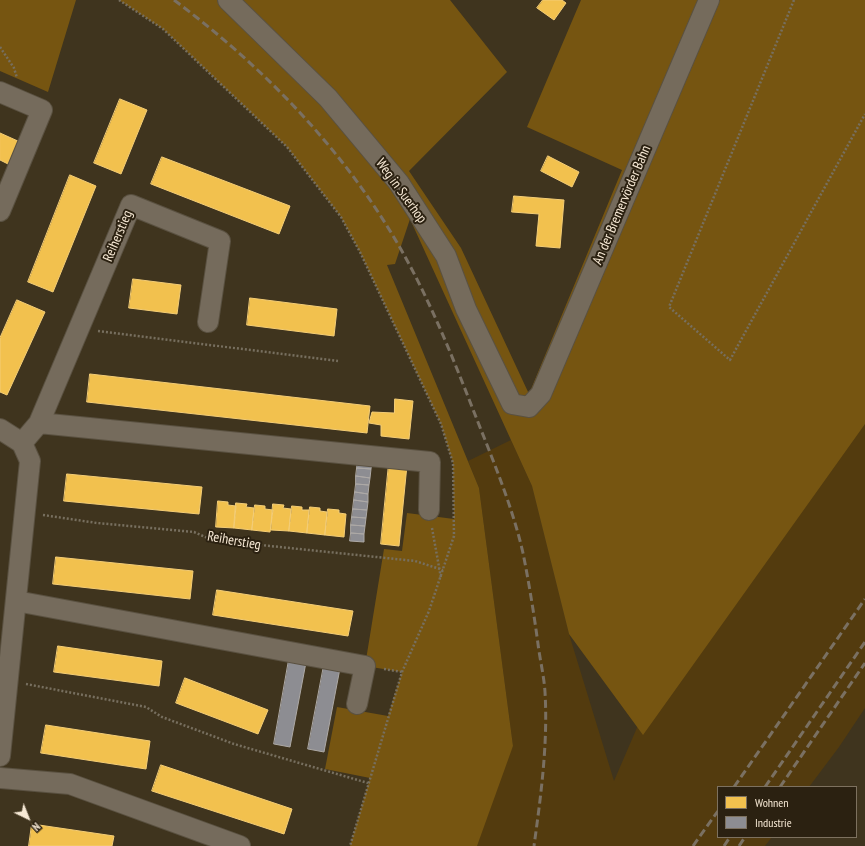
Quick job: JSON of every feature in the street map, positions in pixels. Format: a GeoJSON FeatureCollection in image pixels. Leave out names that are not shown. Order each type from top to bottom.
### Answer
{"type":"FeatureCollection","features":[{"type":"Feature","properties":{"kind":"street","name":"Weg in Suerhop"},"geometry":{"type":"LineString","coordinates":[[228,0],[328,98],[400,183],[446,256],[466,309],[512,404],[529,407]]}},
{"type":"Feature","properties":{"kind":"street","name":"An der Bremervörder Bahn"},"geometry":{"type":"LineString","coordinates":[[529,407],[541,394],[709,0]]}},
{"type":"Feature","properties":{"kind":"street"},"geometry":{"type":"LineString","coordinates":[[0,92],[42,110],[0,211]]}},
{"type":"Feature","properties":{"kind":"street","name":"Reiherstieg"},"geometry":{"type":"LineString","coordinates":[[22,443],[39,423],[131,205],[220,241],[208,322]]}},
{"type":"Feature","properties":{"kind":"street"},"geometry":{"type":"LineString","coordinates":[[39,423],[430,462],[428,510]]}},
{"type":"Feature","properties":{"kind":"street"},"geometry":{"type":"LineString","coordinates":[[0,429],[22,443],[30,461],[16,601],[5,675],[0,756]]}},
{"type":"Feature","properties":{"kind":"street"},"geometry":{"type":"LineString","coordinates":[[16,601],[365,666],[357,704]]}},
{"type":"Feature","properties":{"kind":"street"},"geometry":{"type":"LineString","coordinates":[[0,778],[70,784],[240,846]]}},
{"type":"Feature","properties":{"kind":"path"},"geometry":{"type":"LineString","coordinates":[[119,0],[163,29],[287,147],[341,218],[360,252],[441,424],[453,463],[454,536],[441,579],[402,672],[350,846]]}},
{"type":"Feature","properties":{"kind":"path"},"geometry":{"type":"LineString","coordinates":[[794,0],[669,307],[730,360],[865,114]]}},
{"type":"Feature","properties":{"kind":"path"},"geometry":{"type":"LineString","coordinates":[[0,47],[14,68],[24,102]]}},
{"type":"Feature","properties":{"kind":"path"},"geometry":{"type":"LineString","coordinates":[[79,328],[338,361]]}},
{"type":"Feature","properties":{"kind":"path"},"geometry":{"type":"LineString","coordinates":[[428,510],[441,579]]}},
{"type":"Feature","properties":{"kind":"path","name":"Reiherstieg"},"geometry":{"type":"LineString","coordinates":[[24,512],[98,523],[194,532],[212,540],[415,561],[443,570]]}},
{"type":"Feature","properties":{"kind":"path"},"geometry":{"type":"LineString","coordinates":[[5,675],[146,707],[162,717],[234,744],[368,783]]}},
{"type":"Feature","properties":{"kind":"shaded area"},"geometry":{"type":"Polygon","coordinates":[[[0,0],[76,0],[48,92],[0,71],[0,0]]]}},
{"type":"Feature","properties":{"kind":"shaded area"},"geometry":{"type":"Polygon","coordinates":[[[119,0],[450,0],[507,72],[409,171],[461,248],[529,394],[622,170],[527,127],[581,0],[865,0],[865,424],[643,735],[569,634],[532,486],[410,219],[395,264],[387,265],[479,488],[513,746],[477,846],[350,846],[370,778],[325,769],[337,707],[388,716],[402,672],[365,666],[384,549],[402,551],[407,513],[454,519],[453,463],[441,424],[360,252],[341,217],[287,147],[163,29],[119,0]]]}},
{"type":"Feature","properties":{"kind":"shaded area"},"geometry":{"type":"Polygon","coordinates":[[[865,311],[865,708],[839,747],[810,786],[717,786],[717,838],[771,838],[765,846],[463,846],[513,746],[479,488],[468,461],[511,440],[532,486],[569,634],[614,781],[711,556],[865,311]]]}},
{"type":"Feature","properties":{"kind":"building: Wohnen"},"geometry":{"type":"Polygon","coordinates":[[[543,0],[562,0],[566,3],[554,20],[537,8],[543,0]]]}},
{"type":"Feature","properties":{"kind":"building: Wohnen"},"geometry":{"type":"Polygon","coordinates":[[[120,99],[147,110],[121,174],[94,163],[120,99]]]}},
{"type":"Feature","properties":{"kind":"building: Wohnen"},"geometry":{"type":"Polygon","coordinates":[[[0,133],[20,142],[10,165],[0,160],[0,133]]]}},
{"type":"Feature","properties":{"kind":"building: Wohnen"},"geometry":{"type":"Polygon","coordinates":[[[548,156],[579,172],[572,187],[541,171],[548,156]]]}},
{"type":"Feature","properties":{"kind":"building: Wohnen"},"geometry":{"type":"Polygon","coordinates":[[[162,157],[290,206],[279,234],[151,184],[162,157]]]}},
{"type":"Feature","properties":{"kind":"building: Wohnen"},"geometry":{"type":"Polygon","coordinates":[[[70,175],[96,186],[53,292],[28,282],[70,175]]]}},
{"type":"Feature","properties":{"kind":"building: Wohnen"},"geometry":{"type":"Polygon","coordinates":[[[514,196],[564,200],[560,248],[536,246],[539,214],[512,212],[514,196]]]}},
{"type":"Feature","properties":{"kind":"building: Wohnen"},"geometry":{"type":"Polygon","coordinates":[[[133,279],[181,285],[177,314],[129,308],[133,279]]]}},
{"type":"Feature","properties":{"kind":"building: Wohnen"},"geometry":{"type":"Polygon","coordinates":[[[250,298],[337,309],[334,336],[247,325],[250,298]]]}},
{"type":"Feature","properties":{"kind":"building: Wohnen"},"geometry":{"type":"Polygon","coordinates":[[[17,300],[45,312],[7,395],[0,392],[0,338],[17,300]]]}},
{"type":"Feature","properties":{"kind":"building: Wohnen"},"geometry":{"type":"Polygon","coordinates":[[[90,374],[370,406],[367,433],[87,402],[90,374]]]}},
{"type":"Feature","properties":{"kind":"building: Wohnen"},"geometry":{"type":"Polygon","coordinates":[[[395,399],[413,401],[409,439],[381,436],[381,425],[369,423],[372,412],[394,413],[395,399]]]}},
{"type":"Feature","properties":{"kind":"building: Wohnen"},"geometry":{"type":"Polygon","coordinates":[[[389,463],[407,465],[399,546],[381,544],[389,463]]]}},
{"type":"Feature","properties":{"kind":"building: Wohnen"},"geometry":{"type":"Polygon","coordinates":[[[67,474],[202,487],[199,514],[64,501],[67,474]]]}},
{"type":"Feature","properties":{"kind":"building: Wohnen"},"geometry":{"type":"Polygon","coordinates":[[[218,501],[228,502],[228,505],[236,506],[234,528],[216,527],[218,501]]]}},
{"type":"Feature","properties":{"kind":"building: Wohnen"},"geometry":{"type":"Polygon","coordinates":[[[236,503],[247,504],[246,507],[254,508],[252,530],[234,528],[236,503]]]}},
{"type":"Feature","properties":{"kind":"building: Wohnen"},"geometry":{"type":"Polygon","coordinates":[[[273,504],[284,505],[283,508],[291,509],[289,531],[271,530],[273,504]]]}},
{"type":"Feature","properties":{"kind":"building: Wohnen"},"geometry":{"type":"Polygon","coordinates":[[[255,505],[265,506],[265,509],[273,510],[270,532],[252,530],[255,505]]]}},
{"type":"Feature","properties":{"kind":"building: Wohnen"},"geometry":{"type":"Polygon","coordinates":[[[292,506],[302,507],[302,510],[309,510],[307,533],[289,531],[292,506]]]}},
{"type":"Feature","properties":{"kind":"building: Wohnen"},"geometry":{"type":"Polygon","coordinates":[[[310,507],[320,508],[320,511],[327,512],[325,535],[307,533],[310,507]]]}},
{"type":"Feature","properties":{"kind":"building: Wohnen"},"geometry":{"type":"Polygon","coordinates":[[[328,509],[339,510],[339,513],[346,514],[344,537],[325,535],[328,509]]]}},
{"type":"Feature","properties":{"kind":"building: Wohnen"},"geometry":{"type":"Polygon","coordinates":[[[56,557],[193,571],[190,599],[53,584],[56,557]]]}},
{"type":"Feature","properties":{"kind":"building: Wohnen"},"geometry":{"type":"Polygon","coordinates":[[[217,590],[353,611],[348,636],[213,615],[217,590]]]}},
{"type":"Feature","properties":{"kind":"building: Wohnen"},"geometry":{"type":"Polygon","coordinates":[[[58,646],[162,661],[159,686],[54,672],[58,646]]]}},
{"type":"Feature","properties":{"kind":"building: Wohnen"},"geometry":{"type":"Polygon","coordinates":[[[185,678],[268,710],[258,734],[176,703],[185,678]]]}},
{"type":"Feature","properties":{"kind":"building: Wohnen"},"geometry":{"type":"Polygon","coordinates":[[[46,725],[150,741],[146,769],[41,753],[46,725]]]}},
{"type":"Feature","properties":{"kind":"building: Wohnen"},"geometry":{"type":"Polygon","coordinates":[[[161,765],[292,809],[284,834],[152,791],[161,765]]]}},
{"type":"Feature","properties":{"kind":"building: Wohnen"},"geometry":{"type":"Polygon","coordinates":[[[32,824],[114,836],[112,846],[29,846],[32,824]]]}},
{"type":"Feature","properties":{"kind":"building: Industrie"},"geometry":{"type":"Polygon","coordinates":[[[358,460],[372,461],[371,469],[357,468],[358,460]]]}},
{"type":"Feature","properties":{"kind":"building: Industrie"},"geometry":{"type":"Polygon","coordinates":[[[357,468],[371,469],[370,478],[356,476],[357,468]]]}},
{"type":"Feature","properties":{"kind":"building: Industrie"},"geometry":{"type":"Polygon","coordinates":[[[356,476],[370,478],[369,485],[356,484],[356,476]]]}},
{"type":"Feature","properties":{"kind":"building: Industrie"},"geometry":{"type":"Polygon","coordinates":[[[356,484],[369,485],[368,494],[355,492],[356,484]]]}},
{"type":"Feature","properties":{"kind":"building: Industrie"},"geometry":{"type":"Polygon","coordinates":[[[355,492],[368,494],[368,502],[354,500],[355,492]]]}},
{"type":"Feature","properties":{"kind":"building: Industrie"},"geometry":{"type":"Polygon","coordinates":[[[354,500],[368,502],[367,510],[353,509],[354,500]]]}},
{"type":"Feature","properties":{"kind":"building: Industrie"},"geometry":{"type":"Polygon","coordinates":[[[353,509],[367,510],[366,518],[352,517],[353,509]]]}},
{"type":"Feature","properties":{"kind":"building: Industrie"},"geometry":{"type":"Polygon","coordinates":[[[352,517],[366,518],[365,526],[351,525],[352,517]]]}},
{"type":"Feature","properties":{"kind":"building: Industrie"},"geometry":{"type":"Polygon","coordinates":[[[351,525],[365,526],[364,534],[351,533],[351,525]]]}},
{"type":"Feature","properties":{"kind":"building: Industrie"},"geometry":{"type":"Polygon","coordinates":[[[351,533],[364,534],[364,542],[350,541],[351,533]]]}},
{"type":"Feature","properties":{"kind":"building: Industrie"},"geometry":{"type":"Polygon","coordinates":[[[290,654],[307,657],[290,747],[274,744],[290,654]]]}},
{"type":"Feature","properties":{"kind":"building: Industrie"},"geometry":{"type":"Polygon","coordinates":[[[325,660],[341,663],[324,752],[308,749],[325,660]]]}},
{"type":"Feature","properties":{"kind":"railway"},"geometry":{"type":"LineString","coordinates":[[174,0],[208,26],[272,84],[302,114],[330,147],[381,216],[423,291],[441,331],[488,447],[507,499],[523,553],[544,680],[546,711],[543,769],[534,846]]}},
{"type":"Feature","properties":{"kind":"railway"},"geometry":{"type":"LineString","coordinates":[[735,786],[865,599]]}},
{"type":"Feature","properties":{"kind":"railway"},"geometry":{"type":"LineString","coordinates":[[766,786],[865,642]]}},
{"type":"Feature","properties":{"kind":"railway"},"geometry":{"type":"LineString","coordinates":[[781,786],[865,663]]}},
{"type":"Feature","properties":{"kind":"railway"},"geometry":{"type":"LineString","coordinates":[[693,846],[717,812]]}},
{"type":"Feature","properties":{"kind":"railway"},"geometry":{"type":"LineString","coordinates":[[724,846],[729,838]]}},
{"type":"Feature","properties":{"kind":"railway"},"geometry":{"type":"LineString","coordinates":[[739,846],[744,838]]}}]}
